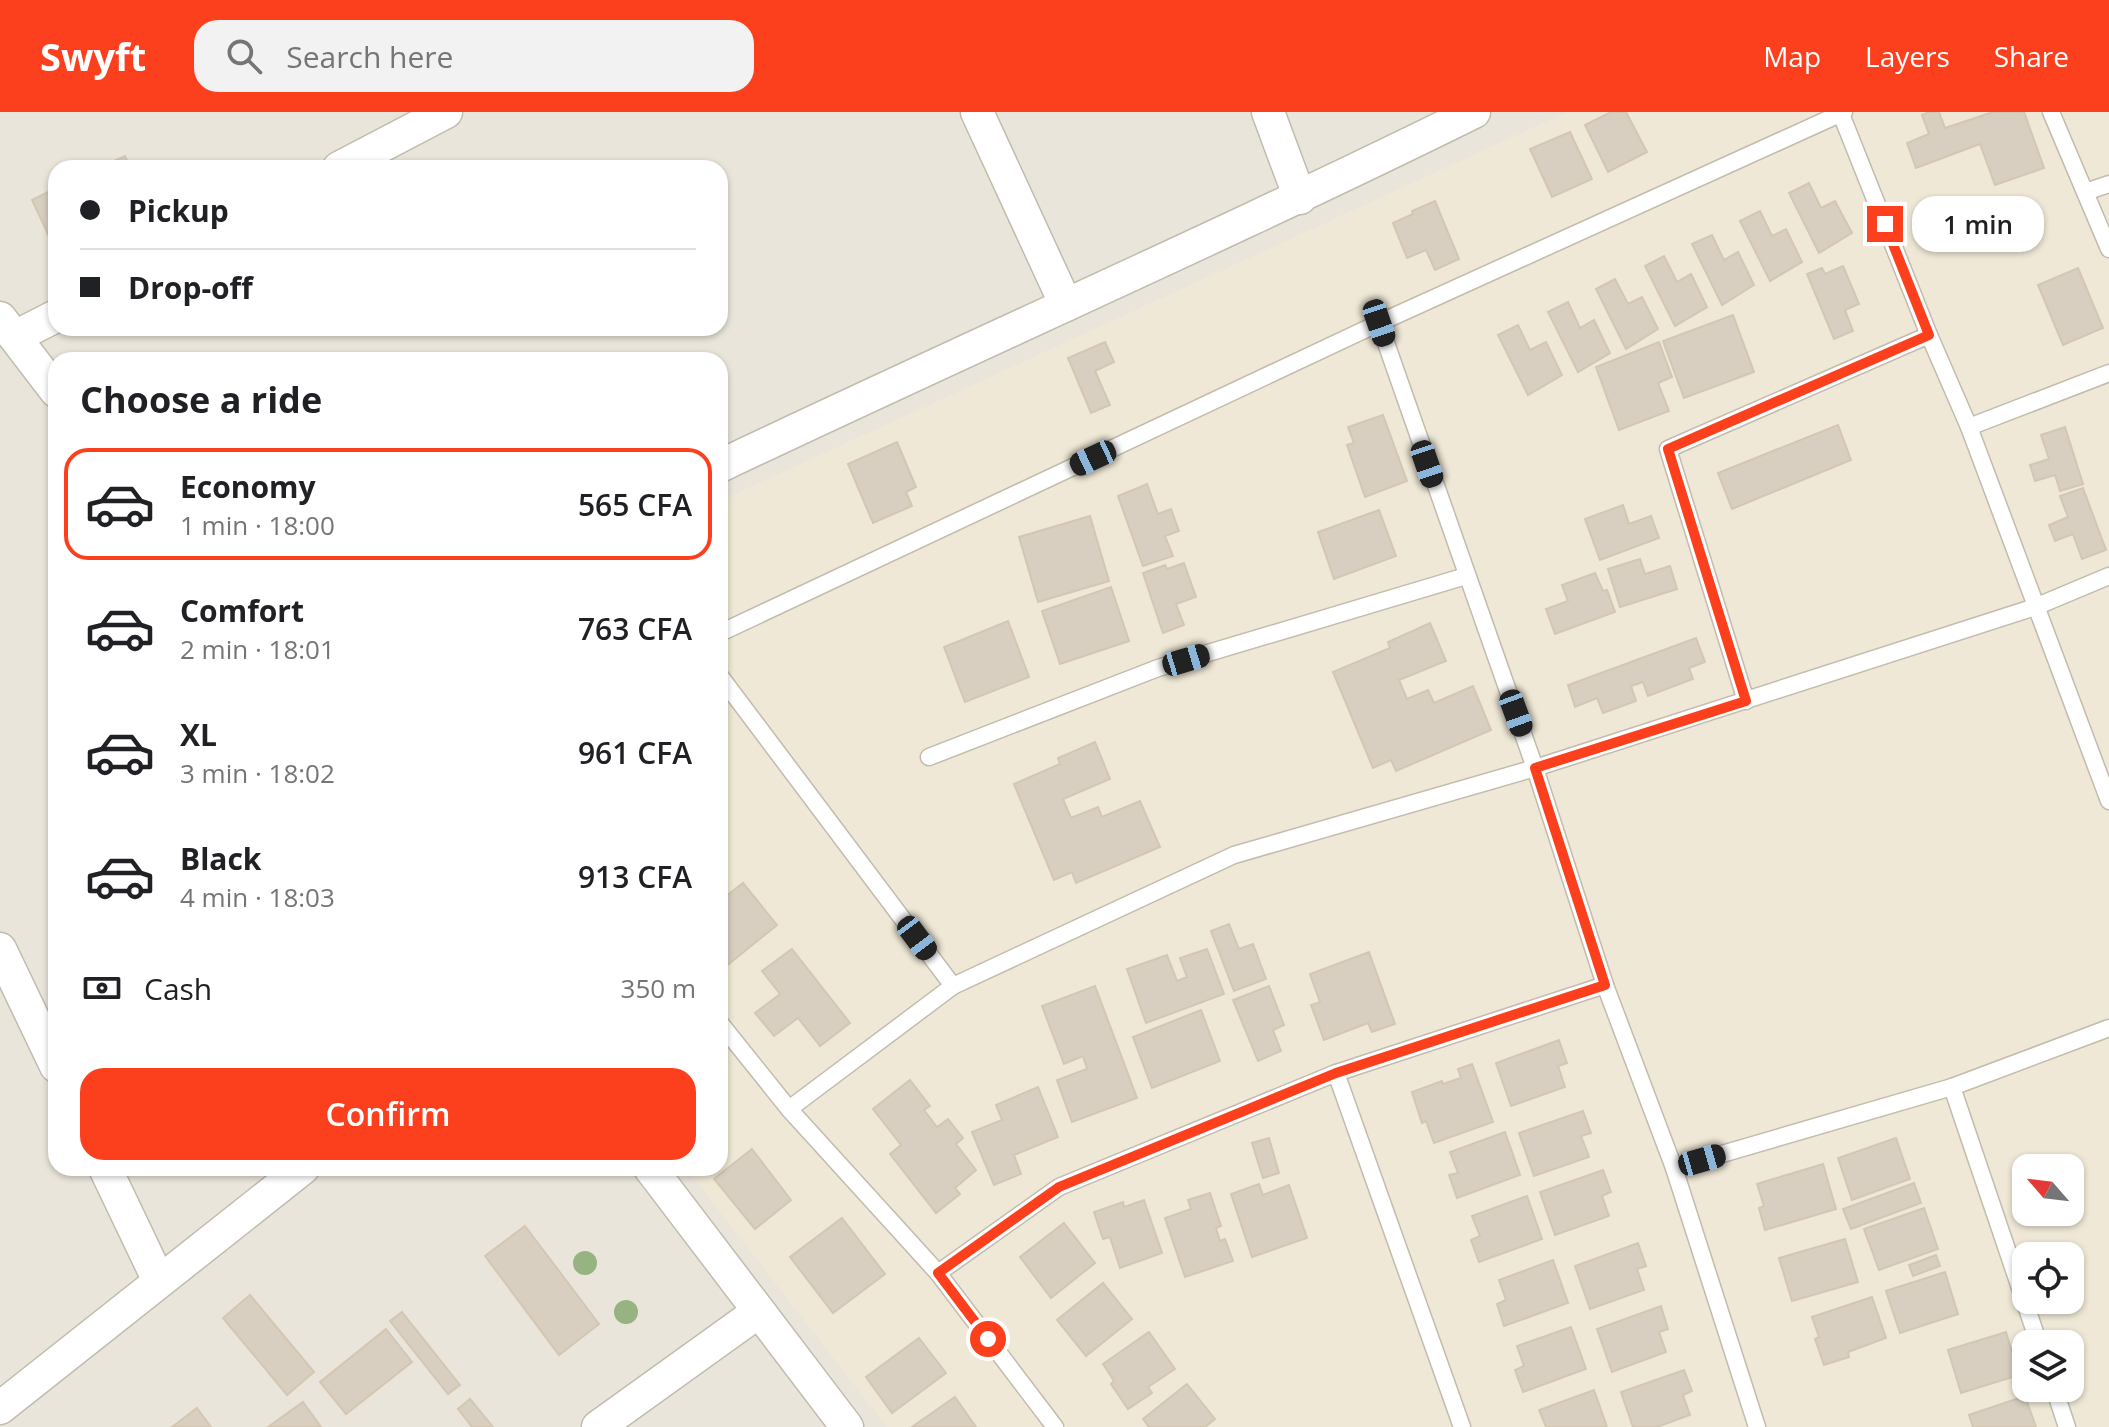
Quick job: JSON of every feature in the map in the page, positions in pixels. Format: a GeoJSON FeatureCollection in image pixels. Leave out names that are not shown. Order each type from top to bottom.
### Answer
{"type":"FeatureCollection","features":[{"type":"Feature","properties":{"kind":"street"},"geometry":{"type":"LineString","coordinates":[[354,160],[446,112]]}},
{"type":"Feature","properties":{"kind":"street"},"geometry":{"type":"LineString","coordinates":[[977,112],[1066,305]]}},
{"type":"Feature","properties":{"kind":"street"},"geometry":{"type":"LineString","coordinates":[[1268,112],[1300,198]]}},
{"type":"Feature","properties":{"kind":"street"},"geometry":{"type":"LineString","coordinates":[[728,462],[1300,198],[1474,112]]}},
{"type":"Feature","properties":{"kind":"street"},"geometry":{"type":"LineString","coordinates":[[48,318],[8,328],[48,380]]}},
{"type":"Feature","properties":{"kind":"street"},"geometry":{"type":"LineString","coordinates":[[0,949],[48,1049]]}},
{"type":"Feature","properties":{"kind":"street"},"geometry":{"type":"LineString","coordinates":[[109,1176],[159,1281]]}},
{"type":"Feature","properties":{"kind":"street"},"geometry":{"type":"LineString","coordinates":[[0,1408],[293,1176]]}},
{"type":"Feature","properties":{"kind":"street"},"geometry":{"type":"LineString","coordinates":[[656,1176],[847,1427]]}},
{"type":"Feature","properties":{"kind":"street"},"geometry":{"type":"LineString","coordinates":[[598,1427],[758,1312]]}},
{"type":"Feature","properties":{"kind":"lane"},"geometry":{"type":"LineString","coordinates":[[2051,112],[2109,249]]}},
{"type":"Feature","properties":{"kind":"lane"},"geometry":{"type":"LineString","coordinates":[[728,629],[1379,323],[1843,113],[1929,335],[1969,427],[2109,801]]}},
{"type":"Feature","properties":{"kind":"lane"},"geometry":{"type":"LineString","coordinates":[[2085,192],[2109,184]]}},
{"type":"Feature","properties":{"kind":"lane"},"geometry":{"type":"LineString","coordinates":[[1379,323],[1535,768],[1605,985],[1674,1168],[1757,1427]]}},
{"type":"Feature","properties":{"kind":"lane"},"geometry":{"type":"LineString","coordinates":[[1746,701],[1668,449],[1929,335]]}},
{"type":"Feature","properties":{"kind":"lane"},"geometry":{"type":"LineString","coordinates":[[1969,427],[2109,373]]}},
{"type":"Feature","properties":{"kind":"lane"},"geometry":{"type":"LineString","coordinates":[[929,757],[1158,668],[1466,576]]}},
{"type":"Feature","properties":{"kind":"lane"},"geometry":{"type":"LineString","coordinates":[[789,1109],[953,986],[1234,855],[1535,768],[1746,701],[2035,607],[2109,576]]}},
{"type":"Feature","properties":{"kind":"lane"},"geometry":{"type":"LineString","coordinates":[[728,687],[953,986]]}},
{"type":"Feature","properties":{"kind":"lane"},"geometry":{"type":"LineString","coordinates":[[938,1273],[1059,1187],[1336,1073],[1605,985]]}},
{"type":"Feature","properties":{"kind":"lane"},"geometry":{"type":"LineString","coordinates":[[1674,1168],[1952,1087],[2109,1028]]}},
{"type":"Feature","properties":{"kind":"lane"},"geometry":{"type":"LineString","coordinates":[[728,1033],[789,1109],[938,1273],[1055,1427]]}},
{"type":"Feature","properties":{"kind":"lane"},"geometry":{"type":"LineString","coordinates":[[1336,1073],[1462,1427]]}},
{"type":"Feature","properties":{"kind":"lane"},"geometry":{"type":"LineString","coordinates":[[1952,1087],[2034,1330]]}},
{"type":"Feature","properties":{"kind":"lane"},"geometry":{"type":"LineString","coordinates":[[2059,1402],[2067,1427]]}},
{"type":"Feature","properties":{"kind":"shaded area"},"geometry":{"type":"Polygon","coordinates":[[[0,112],[2109,112],[2109,1427],[0,1427],[0,112]]]}},
{"type":"Feature","properties":{"kind":"shaded area"},"geometry":{"type":"Polygon","coordinates":[[[1567,112],[2109,112],[2109,1427],[887,1427],[692,1176],[728,1176],[728,497],[1567,112]]]}},
{"type":"Feature","properties":{"kind":"building"},"geometry":{"type":"Polygon","coordinates":[[[1611,112],[1626,112],[1647,152],[1608,172],[1585,125],[1611,112]]]}},
{"type":"Feature","properties":{"kind":"building"},"geometry":{"type":"Polygon","coordinates":[[[1939,112],[1945,128],[1993,112],[2024,112],[2044,168],[1995,185],[1980,144],[1916,168],[1907,143],[1929,134],[1922,115],[1939,112]]]}},
{"type":"Feature","properties":{"kind":"building"},"geometry":{"type":"Polygon","coordinates":[[[1570,132],[1592,179],[1552,197],[1530,149],[1570,132]]]}},
{"type":"Feature","properties":{"kind":"building"},"geometry":{"type":"Polygon","coordinates":[[[1809,183],[1821,208],[1835,201],[1852,233],[1819,253],[1789,193],[1809,183]]]}},
{"type":"Feature","properties":{"kind":"building"},"geometry":{"type":"Polygon","coordinates":[[[48,192],[48,234],[32,200],[48,192]]]}},
{"type":"Feature","properties":{"kind":"building"},"geometry":{"type":"Polygon","coordinates":[[[1435,201],[1459,259],[1435,270],[1426,250],[1407,258],[1393,223],[1435,201]]]}},
{"type":"Feature","properties":{"kind":"building"},"geometry":{"type":"Polygon","coordinates":[[[1760,211],[1772,236],[1786,229],[1802,262],[1770,281],[1740,221],[1760,211]]]}},
{"type":"Feature","properties":{"kind":"building"},"geometry":{"type":"Polygon","coordinates":[[[1712,235],[1724,260],[1738,252],[1754,285],[1722,305],[1692,244],[1712,235]]]}},
{"type":"Feature","properties":{"kind":"building"},"geometry":{"type":"Polygon","coordinates":[[[1664,256],[1677,282],[1691,274],[1707,307],[1675,326],[1645,266],[1664,256]]]}},
{"type":"Feature","properties":{"kind":"building"},"geometry":{"type":"Polygon","coordinates":[[[1843,266],[1859,304],[1845,310],[1853,331],[1834,339],[1807,274],[1822,268],[1825,274],[1843,266]]]}},
{"type":"Feature","properties":{"kind":"building"},"geometry":{"type":"Polygon","coordinates":[[[2078,268],[2103,328],[2063,345],[2038,285],[2078,268]]]}},
{"type":"Feature","properties":{"kind":"building"},"geometry":{"type":"Polygon","coordinates":[[[1615,279],[1628,304],[1642,297],[1658,329],[1626,349],[1596,289],[1615,279]]]}},
{"type":"Feature","properties":{"kind":"building"},"geometry":{"type":"Polygon","coordinates":[[[1568,302],[1580,328],[1594,320],[1610,353],[1578,372],[1548,312],[1568,302]]]}},
{"type":"Feature","properties":{"kind":"building"},"geometry":{"type":"Polygon","coordinates":[[[1733,315],[1754,372],[1684,398],[1663,341],[1733,315]]]}},
{"type":"Feature","properties":{"kind":"building"},"geometry":{"type":"Polygon","coordinates":[[[1518,325],[1530,350],[1546,342],[1562,375],[1528,395],[1498,335],[1518,325]]]}},
{"type":"Feature","properties":{"kind":"building"},"geometry":{"type":"Polygon","coordinates":[[[1105,342],[1114,362],[1095,371],[1110,405],[1091,413],[1068,358],[1105,342]]]}},
{"type":"Feature","properties":{"kind":"building"},"geometry":{"type":"Polygon","coordinates":[[[1659,342],[1672,377],[1658,383],[1669,411],[1619,430],[1596,367],[1659,342]]]}},
{"type":"Feature","properties":{"kind":"building"},"geometry":{"type":"Polygon","coordinates":[[[1383,415],[1407,481],[1365,497],[1347,445],[1354,443],[1348,427],[1383,415]]]}},
{"type":"Feature","properties":{"kind":"building"},"geometry":{"type":"Polygon","coordinates":[[[1838,425],[1851,460],[1732,509],[1718,473],[1838,425]]]}},
{"type":"Feature","properties":{"kind":"building"},"geometry":{"type":"Polygon","coordinates":[[[2065,427],[2083,484],[2060,491],[2055,475],[2035,481],[2030,465],[2049,459],[2041,435],[2065,427]]]}},
{"type":"Feature","properties":{"kind":"building"},"geometry":{"type":"Polygon","coordinates":[[[897,442],[916,487],[906,492],[912,506],[873,523],[848,464],[897,442]]]}},
{"type":"Feature","properties":{"kind":"building"},"geometry":{"type":"Polygon","coordinates":[[[1147,484],[1158,514],[1171,509],[1179,531],[1165,536],[1173,556],[1143,566],[1118,496],[1147,484]]]}},
{"type":"Feature","properties":{"kind":"building"},"geometry":{"type":"Polygon","coordinates":[[[2083,488],[2106,550],[2082,559],[2073,534],[2055,541],[2049,525],[2068,517],[2060,496],[2083,488]]]}},
{"type":"Feature","properties":{"kind":"building"},"geometry":{"type":"Polygon","coordinates":[[[1623,505],[1629,524],[1651,516],[1659,538],[1600,560],[1585,519],[1623,505]]]}},
{"type":"Feature","properties":{"kind":"building"},"geometry":{"type":"Polygon","coordinates":[[[1379,510],[1396,556],[1334,579],[1318,532],[1379,510]]]}},
{"type":"Feature","properties":{"kind":"building"},"geometry":{"type":"Polygon","coordinates":[[[1090,516],[1109,581],[1038,602],[1019,537],[1090,516]]]}},
{"type":"Feature","properties":{"kind":"building"},"geometry":{"type":"Polygon","coordinates":[[[1640,559],[1645,574],[1670,566],[1677,589],[1620,607],[1608,569],[1640,559]]]}},
{"type":"Feature","properties":{"kind":"building"},"geometry":{"type":"Polygon","coordinates":[[[1184,563],[1196,597],[1176,604],[1184,625],[1163,633],[1143,573],[1165,565],[1167,569],[1184,563]]]}},
{"type":"Feature","properties":{"kind":"building"},"geometry":{"type":"Polygon","coordinates":[[[1595,573],[1603,591],[1607,590],[1615,612],[1555,634],[1546,609],[1568,601],[1562,585],[1595,573]]]}},
{"type":"Feature","properties":{"kind":"building"},"geometry":{"type":"Polygon","coordinates":[[[1111,587],[1129,641],[1060,664],[1042,611],[1111,587]]]}},
{"type":"Feature","properties":{"kind":"building"},"geometry":{"type":"Polygon","coordinates":[[[1008,621],[1029,677],[965,702],[944,647],[1008,621]]]}},
{"type":"Feature","properties":{"kind":"building"},"geometry":{"type":"Polygon","coordinates":[[[1430,623],[1446,661],[1399,680],[1407,699],[1428,690],[1434,703],[1473,686],[1491,730],[1396,771],[1391,760],[1373,768],[1333,672],[1390,648],[1388,642],[1430,623]]]}},
{"type":"Feature","properties":{"kind":"building"},"geometry":{"type":"Polygon","coordinates":[[[1696,638],[1705,662],[1689,668],[1693,679],[1648,696],[1643,682],[1631,686],[1636,701],[1603,713],[1597,698],[1575,707],[1568,685],[1696,638]]]}},
{"type":"Feature","properties":{"kind":"building"},"geometry":{"type":"Polygon","coordinates":[[[1095,742],[1110,779],[1063,799],[1071,818],[1098,807],[1102,817],[1140,801],[1160,847],[1076,883],[1072,872],[1054,880],[1014,784],[1060,764],[1058,758],[1095,742]]]}},
{"type":"Feature","properties":{"kind":"building"},"geometry":{"type":"Polygon","coordinates":[[[743,883],[777,925],[728,965],[728,895],[743,883]]]}},
{"type":"Feature","properties":{"kind":"building"},"geometry":{"type":"Polygon","coordinates":[[[1229,924],[1239,949],[1253,944],[1266,979],[1234,991],[1211,931],[1229,924]]]}},
{"type":"Feature","properties":{"kind":"building"},"geometry":{"type":"Polygon","coordinates":[[[792,949],[850,1023],[820,1046],[798,1018],[774,1036],[755,1013],[780,994],[762,971],[792,949]]]}},
{"type":"Feature","properties":{"kind":"building"},"geometry":{"type":"Polygon","coordinates":[[[1207,949],[1224,994],[1146,1023],[1127,969],[1167,955],[1177,981],[1187,977],[1180,958],[1207,949]]]}},
{"type":"Feature","properties":{"kind":"building"},"geometry":{"type":"Polygon","coordinates":[[[1369,952],[1395,1024],[1372,1032],[1368,1023],[1324,1040],[1311,1005],[1320,1002],[1310,974],[1369,952]]]}},
{"type":"Feature","properties":{"kind":"building"},"geometry":{"type":"Polygon","coordinates":[[[1095,986],[1137,1098],[1072,1122],[1057,1080],[1087,1069],[1083,1056],[1064,1064],[1042,1006],[1095,986]]]}},
{"type":"Feature","properties":{"kind":"building"},"geometry":{"type":"Polygon","coordinates":[[[1269,986],[1284,1025],[1273,1030],[1281,1051],[1258,1061],[1233,1000],[1269,986]]]}},
{"type":"Feature","properties":{"kind":"building"},"geometry":{"type":"Polygon","coordinates":[[[1201,1010],[1220,1061],[1152,1088],[1133,1037],[1201,1010]]]}},
{"type":"Feature","properties":{"kind":"building"},"geometry":{"type":"Polygon","coordinates":[[[1559,1040],[1567,1063],[1558,1066],[1565,1087],[1511,1106],[1496,1063],[1559,1040]]]}},
{"type":"Feature","properties":{"kind":"building"},"geometry":{"type":"Polygon","coordinates":[[[1472,1064],[1493,1122],[1434,1143],[1426,1121],[1422,1123],[1412,1092],[1461,1078],[1458,1069],[1472,1064]]]}},
{"type":"Feature","properties":{"kind":"building"},"geometry":{"type":"Polygon","coordinates":[[[910,1080],[930,1106],[924,1110],[937,1127],[948,1119],[963,1138],[956,1144],[976,1170],[955,1188],[960,1194],[936,1213],[890,1154],[901,1145],[873,1109],[910,1080]]]}},
{"type":"Feature","properties":{"kind":"building"},"geometry":{"type":"Polygon","coordinates":[[[1038,1087],[1058,1137],[1014,1155],[1021,1174],[994,1185],[972,1132],[1002,1120],[996,1105],[1038,1087]]]}},
{"type":"Feature","properties":{"kind":"building"},"geometry":{"type":"Polygon","coordinates":[[[1583,1111],[1591,1133],[1581,1136],[1589,1157],[1534,1176],[1519,1133],[1583,1111]]]}},
{"type":"Feature","properties":{"kind":"building"},"geometry":{"type":"Polygon","coordinates":[[[1505,1132],[1520,1175],[1457,1198],[1449,1175],[1458,1173],[1450,1152],[1505,1132]]]}},
{"type":"Feature","properties":{"kind":"building"},"geometry":{"type":"Polygon","coordinates":[[[1269,1138],[1279,1173],[1263,1178],[1252,1143],[1269,1138]]]}},
{"type":"Feature","properties":{"kind":"building"},"geometry":{"type":"Polygon","coordinates":[[[1896,1138],[1910,1179],[1852,1200],[1838,1158],[1896,1138]]]}},
{"type":"Feature","properties":{"kind":"building"},"geometry":{"type":"Polygon","coordinates":[[[752,1149],[791,1200],[755,1229],[714,1179],[728,1176],[728,1168],[752,1149]]]}},
{"type":"Feature","properties":{"kind":"building"},"geometry":{"type":"Polygon","coordinates":[[[1823,1164],[1836,1209],[1765,1230],[1759,1208],[1764,1206],[1757,1184],[1823,1164]]]}},
{"type":"Feature","properties":{"kind":"building"},"geometry":{"type":"Polygon","coordinates":[[[1603,1170],[1611,1192],[1602,1196],[1609,1216],[1555,1235],[1540,1192],[1603,1170]]]}},
{"type":"Feature","properties":{"kind":"building"},"geometry":{"type":"Polygon","coordinates":[[[1914,1183],[1921,1203],[1851,1229],[1843,1209],[1914,1183]]]}},
{"type":"Feature","properties":{"kind":"building"},"geometry":{"type":"Polygon","coordinates":[[[1259,1184],[1263,1195],[1289,1185],[1307,1238],[1252,1257],[1231,1194],[1259,1184]]]}},
{"type":"Feature","properties":{"kind":"building"},"geometry":{"type":"Polygon","coordinates":[[[1210,1193],[1221,1226],[1216,1228],[1220,1241],[1225,1239],[1233,1261],[1185,1277],[1165,1218],[1191,1209],[1188,1200],[1210,1193]]]}},
{"type":"Feature","properties":{"kind":"building"},"geometry":{"type":"Polygon","coordinates":[[[1527,1196],[1542,1239],[1479,1262],[1471,1240],[1480,1236],[1472,1216],[1527,1196]]]}},
{"type":"Feature","properties":{"kind":"building"},"geometry":{"type":"Polygon","coordinates":[[[1144,1200],[1162,1253],[1120,1268],[1110,1237],[1103,1239],[1094,1212],[1123,1202],[1124,1207],[1144,1200]]]}},
{"type":"Feature","properties":{"kind":"building"},"geometry":{"type":"Polygon","coordinates":[[[1924,1208],[1938,1249],[1879,1270],[1864,1229],[1924,1208]]]}},
{"type":"Feature","properties":{"kind":"building"},"geometry":{"type":"Polygon","coordinates":[[[842,1218],[885,1274],[833,1313],[790,1257],[842,1218]]]}},
{"type":"Feature","properties":{"kind":"building"},"geometry":{"type":"Polygon","coordinates":[[[1064,1223],[1095,1263],[1051,1298],[1020,1257],[1064,1223]]]}},
{"type":"Feature","properties":{"kind":"building"},"geometry":{"type":"Polygon","coordinates":[[[525,1226],[599,1324],[559,1355],[485,1256],[525,1226]]]}},
{"type":"Feature","properties":{"kind":"building"},"geometry":{"type":"Polygon","coordinates":[[[1845,1239],[1858,1282],[1792,1301],[1779,1258],[1845,1239]]]}},
{"type":"Feature","properties":{"kind":"building"},"geometry":{"type":"Polygon","coordinates":[[[1638,1243],[1646,1266],[1637,1269],[1644,1290],[1590,1309],[1575,1266],[1638,1243]]]}},
{"type":"Feature","properties":{"kind":"building"},"geometry":{"type":"Polygon","coordinates":[[[1936,1255],[1940,1266],[1913,1276],[1909,1265],[1936,1255]]]}},
{"type":"Feature","properties":{"kind":"building"},"geometry":{"type":"Polygon","coordinates":[[[1553,1260],[1568,1303],[1504,1326],[1497,1304],[1506,1300],[1499,1280],[1553,1260]]]}},
{"type":"Feature","properties":{"kind":"building"},"geometry":{"type":"Polygon","coordinates":[[[1945,1272],[1958,1314],[1900,1333],[1886,1291],[1945,1272]]]}},
{"type":"Feature","properties":{"kind":"building"},"geometry":{"type":"Polygon","coordinates":[[[1103,1283],[1132,1319],[1086,1356],[1057,1320],[1103,1283]]]}},
{"type":"Feature","properties":{"kind":"building"},"geometry":{"type":"Polygon","coordinates":[[[250,1295],[314,1372],[287,1395],[223,1318],[250,1295]]]}},
{"type":"Feature","properties":{"kind":"building"},"geometry":{"type":"Polygon","coordinates":[[[1872,1297],[1886,1338],[1848,1352],[1849,1357],[1824,1365],[1815,1339],[1819,1337],[1812,1317],[1872,1297]]]}},
{"type":"Feature","properties":{"kind":"building"},"geometry":{"type":"Polygon","coordinates":[[[1661,1306],[1668,1329],[1659,1332],[1666,1352],[1612,1372],[1597,1329],[1661,1306]]]}},
{"type":"Feature","properties":{"kind":"building"},"geometry":{"type":"Polygon","coordinates":[[[402,1312],[460,1385],[448,1394],[390,1321],[402,1312]]]}},
{"type":"Feature","properties":{"kind":"building"},"geometry":{"type":"Polygon","coordinates":[[[1571,1327],[1586,1369],[1523,1392],[1515,1370],[1524,1366],[1517,1346],[1571,1327]]]}},
{"type":"Feature","properties":{"kind":"building"},"geometry":{"type":"Polygon","coordinates":[[[386,1329],[412,1362],[346,1414],[320,1382],[386,1329]]]}},
{"type":"Feature","properties":{"kind":"building"},"geometry":{"type":"Polygon","coordinates":[[[1149,1332],[1175,1369],[1148,1387],[1152,1393],[1128,1409],[1111,1384],[1114,1381],[1103,1364],[1149,1332]]]}},
{"type":"Feature","properties":{"kind":"building"},"geometry":{"type":"Polygon","coordinates":[[[2006,1332],[2012,1352],[2012,1377],[1961,1393],[1948,1350],[2006,1332]]]}},
{"type":"Feature","properties":{"kind":"building"},"geometry":{"type":"Polygon","coordinates":[[[919,1338],[946,1373],[892,1413],[866,1377],[919,1338]]]}},
{"type":"Feature","properties":{"kind":"building"},"geometry":{"type":"Polygon","coordinates":[[[1684,1370],[1692,1391],[1683,1395],[1690,1415],[1657,1427],[1633,1427],[1621,1392],[1684,1370]]]}},
{"type":"Feature","properties":{"kind":"building"},"geometry":{"type":"Polygon","coordinates":[[[1187,1384],[1215,1419],[1205,1427],[1149,1427],[1143,1419],[1187,1384]]]}},
{"type":"Feature","properties":{"kind":"building"},"geometry":{"type":"Polygon","coordinates":[[[1594,1390],[1607,1427],[1546,1427],[1539,1410],[1594,1390]]]}},
{"type":"Feature","properties":{"kind":"building"},"geometry":{"type":"Polygon","coordinates":[[[955,1397],[976,1427],[912,1427],[955,1397]]]}},
{"type":"Feature","properties":{"kind":"building"},"geometry":{"type":"Polygon","coordinates":[[[470,1399],[493,1427],[472,1427],[458,1409],[470,1399]]]}},
{"type":"Feature","properties":{"kind":"building"},"geometry":{"type":"Polygon","coordinates":[[[2012,1400],[2027,1402],[2036,1427],[1973,1427],[1969,1415],[2012,1400]]]}},
{"type":"Feature","properties":{"kind":"building"},"geometry":{"type":"Polygon","coordinates":[[[303,1402],[321,1427],[268,1427],[303,1402]]]}},
{"type":"Feature","properties":{"kind":"building"},"geometry":{"type":"Polygon","coordinates":[[[197,1408],[211,1427],[172,1427],[197,1408]]]}},
{"type":"Feature","properties":{"kind":"route"},"geometry":{"type":"LineString","coordinates":[[988,1339],[938,1273],[1059,1187],[1336,1073],[1605,985],[1535,768],[1746,701],[1668,449],[1929,335],[1885,224]]}}]}
